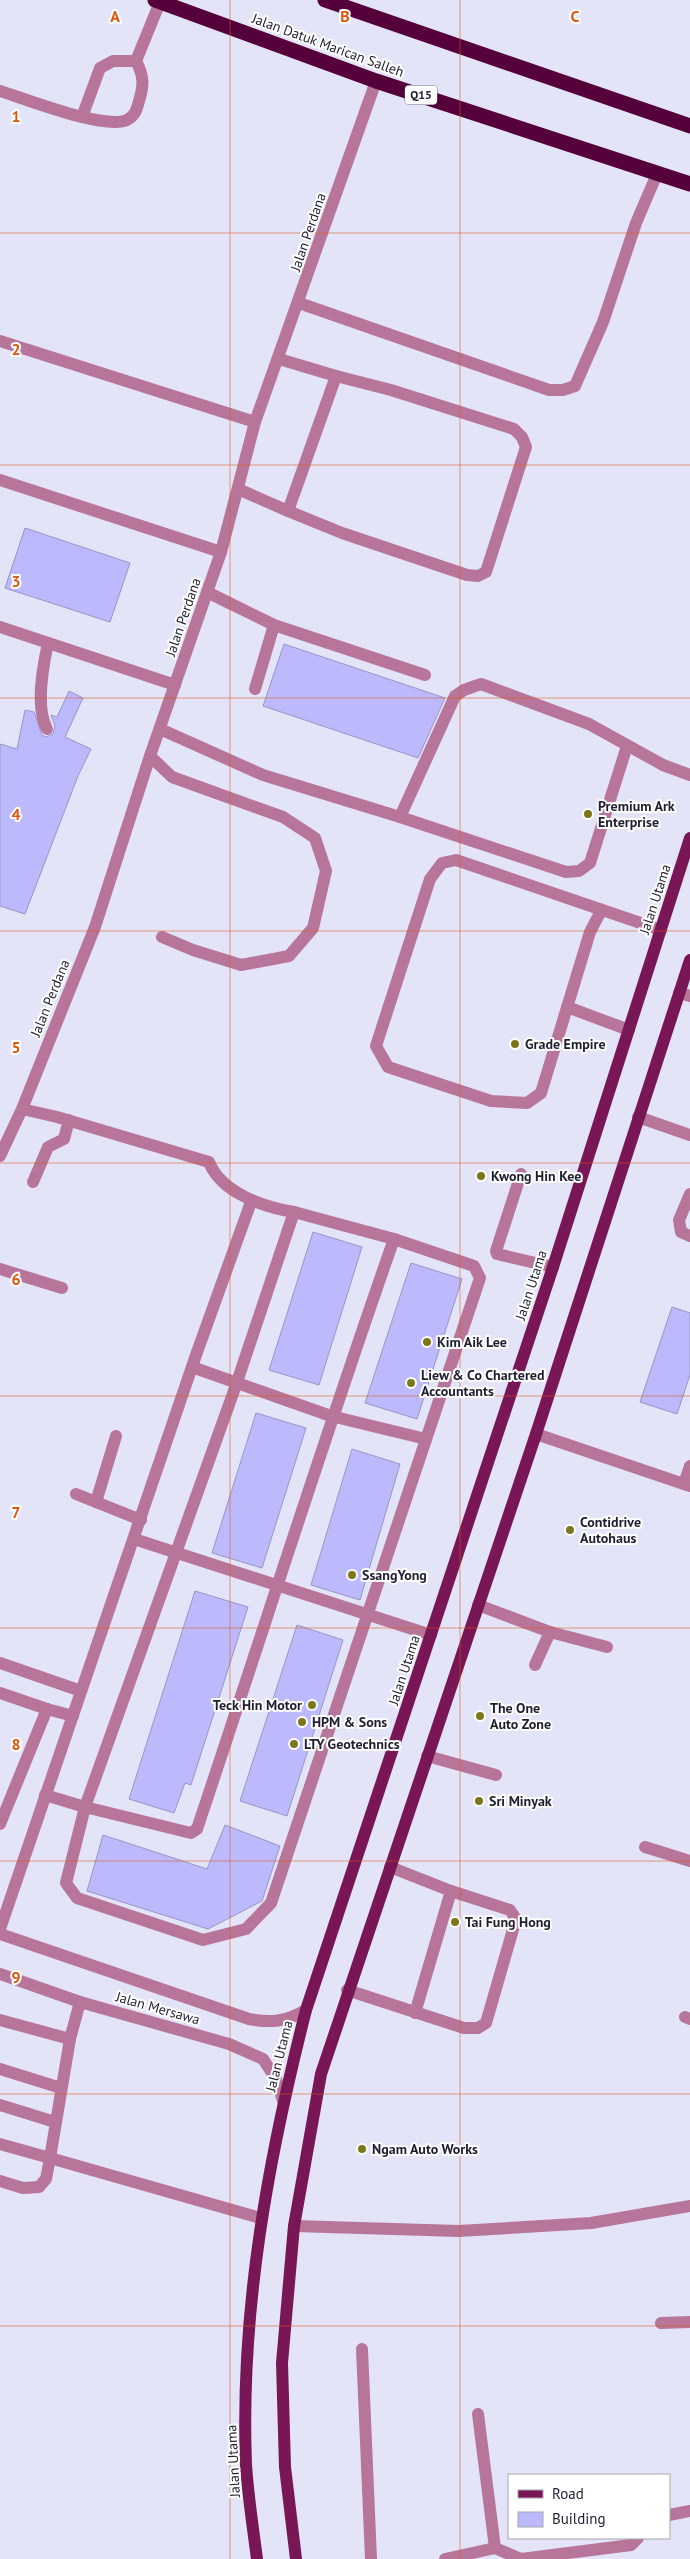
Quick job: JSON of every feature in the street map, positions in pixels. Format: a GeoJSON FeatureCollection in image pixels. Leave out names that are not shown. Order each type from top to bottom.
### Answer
{"type":"FeatureCollection","features":[{"type":"Feature","properties":{"kind":"highway"},"geometry":{"type":"LineString","coordinates":[[325,0],[690,126]]}},
{"type":"Feature","properties":{"kind":"highway","name":"Jalan Datuk Marican Salleh"},"geometry":{"type":"LineString","coordinates":[[158,1],[376,80],[690,184]]}},
{"type":"Feature","properties":{"kind":"highway"},"geometry":{"type":"LineString","coordinates":[[658,116],[690,114]]}},
{"type":"Feature","properties":{"kind":"main road","name":"Jalan Utama"},"geometry":{"type":"LineString","coordinates":[[257,2559],[246,2468],[247,2351],[260,2218],[283,2101],[306,2010],[553,1267],[690,838]]}},
{"type":"Feature","properties":{"kind":"main road"},"geometry":{"type":"LineString","coordinates":[[296,2559],[285,2467],[282,2363],[294,2226],[321,2074],[347,1990],[536,1434],[638,1117],[685,994],[690,960]]}},
{"type":"Feature","properties":{"kind":"street"},"geometry":{"type":"LineString","coordinates":[[0,91],[82,118],[116,122],[128,120],[136,112],[144,86],[142,72],[136,61],[158,1]]}},
{"type":"Feature","properties":{"kind":"street"},"geometry":{"type":"LineString","coordinates":[[82,118],[100,68],[112,61],[136,61]]}},
{"type":"Feature","properties":{"kind":"street","name":"Jalan Perdana"},"geometry":{"type":"LineString","coordinates":[[0,1156],[22,1109],[95,927],[150,756],[221,552],[255,422],[299,303],[376,80]]}},
{"type":"Feature","properties":{"kind":"street"},"geometry":{"type":"LineString","coordinates":[[299,303],[549,390],[563,390],[575,386],[606,314],[636,223],[657,174]]}},
{"type":"Feature","properties":{"kind":"street"},"geometry":{"type":"LineString","coordinates":[[0,341],[255,422]]}},
{"type":"Feature","properties":{"kind":"street"},"geometry":{"type":"LineString","coordinates":[[238,489],[342,533],[467,575],[478,576],[486,572],[526,447],[522,437],[514,429],[391,390],[279,359]]}},
{"type":"Feature","properties":{"kind":"street"},"geometry":{"type":"LineString","coordinates":[[288,511],[336,376]]}},
{"type":"Feature","properties":{"kind":"street"},"geometry":{"type":"LineString","coordinates":[[0,480],[221,552]]}},
{"type":"Feature","properties":{"kind":"street"},"geometry":{"type":"LineString","coordinates":[[207,592],[274,625],[425,675]]}},
{"type":"Feature","properties":{"kind":"street"},"geometry":{"type":"LineString","coordinates":[[255,689],[274,625]]}},
{"type":"Feature","properties":{"kind":"street"},"geometry":{"type":"LineString","coordinates":[[0,627],[175,685]]}},
{"type":"Feature","properties":{"kind":"street"},"geometry":{"type":"LineString","coordinates":[[47,729],[43,722],[41,679],[48,643]]}},
{"type":"Feature","properties":{"kind":"street"},"geometry":{"type":"LineString","coordinates":[[400,817],[455,696],[464,690],[481,684],[589,724],[663,765],[690,775]]}},
{"type":"Feature","properties":{"kind":"street"},"geometry":{"type":"LineString","coordinates":[[160,729],[263,775],[400,817],[566,872],[579,871],[590,863],[627,746]]}},
{"type":"Feature","properties":{"kind":"street"},"geometry":{"type":"LineString","coordinates":[[150,756],[172,777],[283,817],[315,838],[326,871],[313,928],[290,956],[241,965],[193,950],[162,937]]}},
{"type":"Feature","properties":{"kind":"street"},"geometry":{"type":"LineString","coordinates":[[601,911],[590,932],[541,1094],[527,1103],[491,1101],[388,1067],[376,1046],[430,879],[442,864],[456,860],[661,930]]}},
{"type":"Feature","properties":{"kind":"street"},"geometry":{"type":"LineString","coordinates":[[567,1007],[628,1030]]}},
{"type":"Feature","properties":{"kind":"street"},"geometry":{"type":"LineString","coordinates":[[22,1109],[69,1120],[210,1162],[213,1173],[251,1202],[294,1212],[394,1239],[474,1266],[480,1278],[271,1904],[246,1929],[203,1940],[77,1898],[66,1883],[85,1808],[236,1384],[294,1212]]}},
{"type":"Feature","properties":{"kind":"street"},"geometry":{"type":"LineString","coordinates":[[638,1117],[690,1135]]}},
{"type":"Feature","properties":{"kind":"street"},"geometry":{"type":"LineString","coordinates":[[33,1182],[48,1147],[64,1139],[69,1120]]}},
{"type":"Feature","properties":{"kind":"street"},"geometry":{"type":"LineString","coordinates":[[521,1174],[496,1251],[499,1256],[553,1267]]}},
{"type":"Feature","properties":{"kind":"street"},"geometry":{"type":"LineString","coordinates":[[690,1194],[679,1220],[680,1232],[690,1236]]}},
{"type":"Feature","properties":{"kind":"street"},"geometry":{"type":"LineString","coordinates":[[0,1929],[192,1367],[251,1202]]}},
{"type":"Feature","properties":{"kind":"street"},"geometry":{"type":"LineString","coordinates":[[46,1795],[85,1808],[190,1833],[197,1829],[278,1587],[332,1416],[394,1239]]}},
{"type":"Feature","properties":{"kind":"street"},"geometry":{"type":"LineString","coordinates":[[0,1269],[62,1288]]}},
{"type":"Feature","properties":{"kind":"street"},"geometry":{"type":"LineString","coordinates":[[192,1367],[236,1384],[332,1416],[426,1439]]}},
{"type":"Feature","properties":{"kind":"street"},"geometry":{"type":"LineString","coordinates":[[536,1434],[687,1485],[690,1466]]}},
{"type":"Feature","properties":{"kind":"street"},"geometry":{"type":"LineString","coordinates":[[96,1502],[116,1436]]}},
{"type":"Feature","properties":{"kind":"street"},"geometry":{"type":"LineString","coordinates":[[76,1494],[141,1520]]}},
{"type":"Feature","properties":{"kind":"street"},"geometry":{"type":"LineString","coordinates":[[134,1539],[176,1551],[278,1587],[432,1635]]}},
{"type":"Feature","properties":{"kind":"street"},"geometry":{"type":"LineString","coordinates":[[478,1604],[550,1632],[607,1647]]}},
{"type":"Feature","properties":{"kind":"street"},"geometry":{"type":"LineString","coordinates":[[535,1665],[550,1632]]}},
{"type":"Feature","properties":{"kind":"street"},"geometry":{"type":"LineString","coordinates":[[0,1663],[81,1691]]}},
{"type":"Feature","properties":{"kind":"street"},"geometry":{"type":"LineString","coordinates":[[0,1693],[73,1716]]}},
{"type":"Feature","properties":{"kind":"street"},"geometry":{"type":"LineString","coordinates":[[0,1824],[47,1709]]}},
{"type":"Feature","properties":{"kind":"street"},"geometry":{"type":"LineString","coordinates":[[427,1756],[496,1775]]}},
{"type":"Feature","properties":{"kind":"street"},"geometry":{"type":"LineString","coordinates":[[645,1847],[690,1860]]}},
{"type":"Feature","properties":{"kind":"street"},"geometry":{"type":"LineString","coordinates":[[347,1990],[464,2028],[478,2028],[486,2023],[516,1919],[510,1910],[451,1891],[390,1867]]}},
{"type":"Feature","properties":{"kind":"street"},"geometry":{"type":"LineString","coordinates":[[414,2013],[451,1891]]}},
{"type":"Feature","properties":{"kind":"street","name":"Jalan Mersawa"},"geometry":{"type":"LineString","coordinates":[[0,1934],[249,2019],[269,2023],[291,2018],[306,2010]]}},
{"type":"Feature","properties":{"kind":"street","name":"Jalan Mersawa"},"geometry":{"type":"LineString","coordinates":[[0,1974],[80,2002],[229,2044],[263,2059],[276,2079],[283,2101]]}},
{"type":"Feature","properties":{"kind":"street"},"geometry":{"type":"LineString","coordinates":[[0,2181],[23,2188],[39,2188],[46,2179],[70,2039],[80,2002]]}},
{"type":"Feature","properties":{"kind":"street"},"geometry":{"type":"LineString","coordinates":[[0,2020],[70,2039]]}},
{"type":"Feature","properties":{"kind":"street"},"geometry":{"type":"LineString","coordinates":[[0,2069],[61,2088]]}},
{"type":"Feature","properties":{"kind":"street"},"geometry":{"type":"LineString","coordinates":[[0,2105],[55,2122]]}},
{"type":"Feature","properties":{"kind":"street"},"geometry":{"type":"LineString","coordinates":[[0,2144],[260,2218]]}},
{"type":"Feature","properties":{"kind":"street"},"geometry":{"type":"LineString","coordinates":[[294,2226],[459,2230],[590,2223],[690,2206]]}},
{"type":"Feature","properties":{"kind":"street"},"geometry":{"type":"LineString","coordinates":[[661,2323],[690,2322]]}},
{"type":"Feature","properties":{"kind":"street"},"geometry":{"type":"LineString","coordinates":[[362,2349],[371,2559]]}},
{"type":"Feature","properties":{"kind":"street"},"geometry":{"type":"LineString","coordinates":[[478,2414],[495,2548]]}},
{"type":"Feature","properties":{"kind":"street"},"geometry":{"type":"LineString","coordinates":[[670,2515],[690,2510]]}},
{"type":"Feature","properties":{"kind":"street"},"geometry":{"type":"LineString","coordinates":[[445,2559],[495,2548],[521,2559],[631,2545],[637,2539]]}},
{"type":"Feature","properties":{"kind":"building"},"geometry":{"type":"Polygon","coordinates":[[[25,528],[130,563],[110,622],[5,588],[25,528]]]}},
{"type":"Feature","properties":{"kind":"building"},"geometry":{"type":"Polygon","coordinates":[[[284,644],[445,698],[418,758],[263,706],[284,644]]]}},
{"type":"Feature","properties":{"kind":"building"},"geometry":{"type":"Polygon","coordinates":[[[69,691],[83,698],[65,737],[91,749],[78,776],[25,914],[0,906],[0,744],[17,749],[25,710],[34,712],[42,735],[46,737],[53,734],[55,726],[51,715],[57,717],[69,691]]]}},
{"type":"Feature","properties":{"kind":"building"},"geometry":{"type":"Polygon","coordinates":[[[313,1232],[362,1247],[319,1385],[269,1370],[313,1232]]]}},
{"type":"Feature","properties":{"kind":"building"},"geometry":{"type":"Polygon","coordinates":[[[411,1263],[462,1279],[417,1419],[365,1403],[411,1263]]]}},
{"type":"Feature","properties":{"kind":"building"},"geometry":{"type":"Polygon","coordinates":[[[672,1307],[690,1313],[690,1375],[677,1414],[640,1402],[672,1307]]]}},
{"type":"Feature","properties":{"kind":"building"},"geometry":{"type":"Polygon","coordinates":[[[256,1413],[306,1428],[262,1568],[212,1553],[256,1413]]]}},
{"type":"Feature","properties":{"kind":"building"},"geometry":{"type":"Polygon","coordinates":[[[352,1449],[400,1464],[360,1600],[311,1585],[352,1449]]]}},
{"type":"Feature","properties":{"kind":"building"},"geometry":{"type":"Polygon","coordinates":[[[195,1591],[248,1607],[191,1785],[185,1783],[174,1813],[129,1799],[195,1591]]]}},
{"type":"Feature","properties":{"kind":"building"},"geometry":{"type":"Polygon","coordinates":[[[297,1625],[343,1640],[287,1816],[240,1801],[297,1625]]]}},
{"type":"Feature","properties":{"kind":"building"},"geometry":{"type":"Polygon","coordinates":[[[225,1825],[280,1846],[262,1901],[208,1929],[87,1891],[103,1835],[207,1869],[225,1825]]]}},
{"type":"Feature","properties":{"kind":"place","name":"Premium Ark Enterprise"},"geometry":{"type":"Point","coordinates":[588,814]}},
{"type":"Feature","properties":{"kind":"place","name":"Grade Empire"},"geometry":{"type":"Point","coordinates":[515,1044]}},
{"type":"Feature","properties":{"kind":"place","name":"Kwong Hin Kee"},"geometry":{"type":"Point","coordinates":[481,1176]}},
{"type":"Feature","properties":{"kind":"place","name":"Kim Aik Lee"},"geometry":{"type":"Point","coordinates":[427,1342]}},
{"type":"Feature","properties":{"kind":"place","name":"Liew & Co Chartered Accountants"},"geometry":{"type":"Point","coordinates":[411,1383]}},
{"type":"Feature","properties":{"kind":"place","name":"Contidrive Autohaus"},"geometry":{"type":"Point","coordinates":[570,1530]}},
{"type":"Feature","properties":{"kind":"place","name":"SsangYong"},"geometry":{"type":"Point","coordinates":[352,1575]}},
{"type":"Feature","properties":{"kind":"place","name":"Teck Hin Motor"},"geometry":{"type":"Point","coordinates":[312,1705]}},
{"type":"Feature","properties":{"kind":"place","name":"The One Auto Zone"},"geometry":{"type":"Point","coordinates":[480,1716]}},
{"type":"Feature","properties":{"kind":"place","name":"HPM & Sons"},"geometry":{"type":"Point","coordinates":[302,1722]}},
{"type":"Feature","properties":{"kind":"place","name":"LTY Geotechnics"},"geometry":{"type":"Point","coordinates":[294,1744]}},
{"type":"Feature","properties":{"kind":"place","name":"Sri Minyak"},"geometry":{"type":"Point","coordinates":[479,1801]}},
{"type":"Feature","properties":{"kind":"place","name":"Tai Fung Hong"},"geometry":{"type":"Point","coordinates":[455,1922]}},
{"type":"Feature","properties":{"kind":"place","name":"Ngam Auto Works"},"geometry":{"type":"Point","coordinates":[362,2149]}}]}
